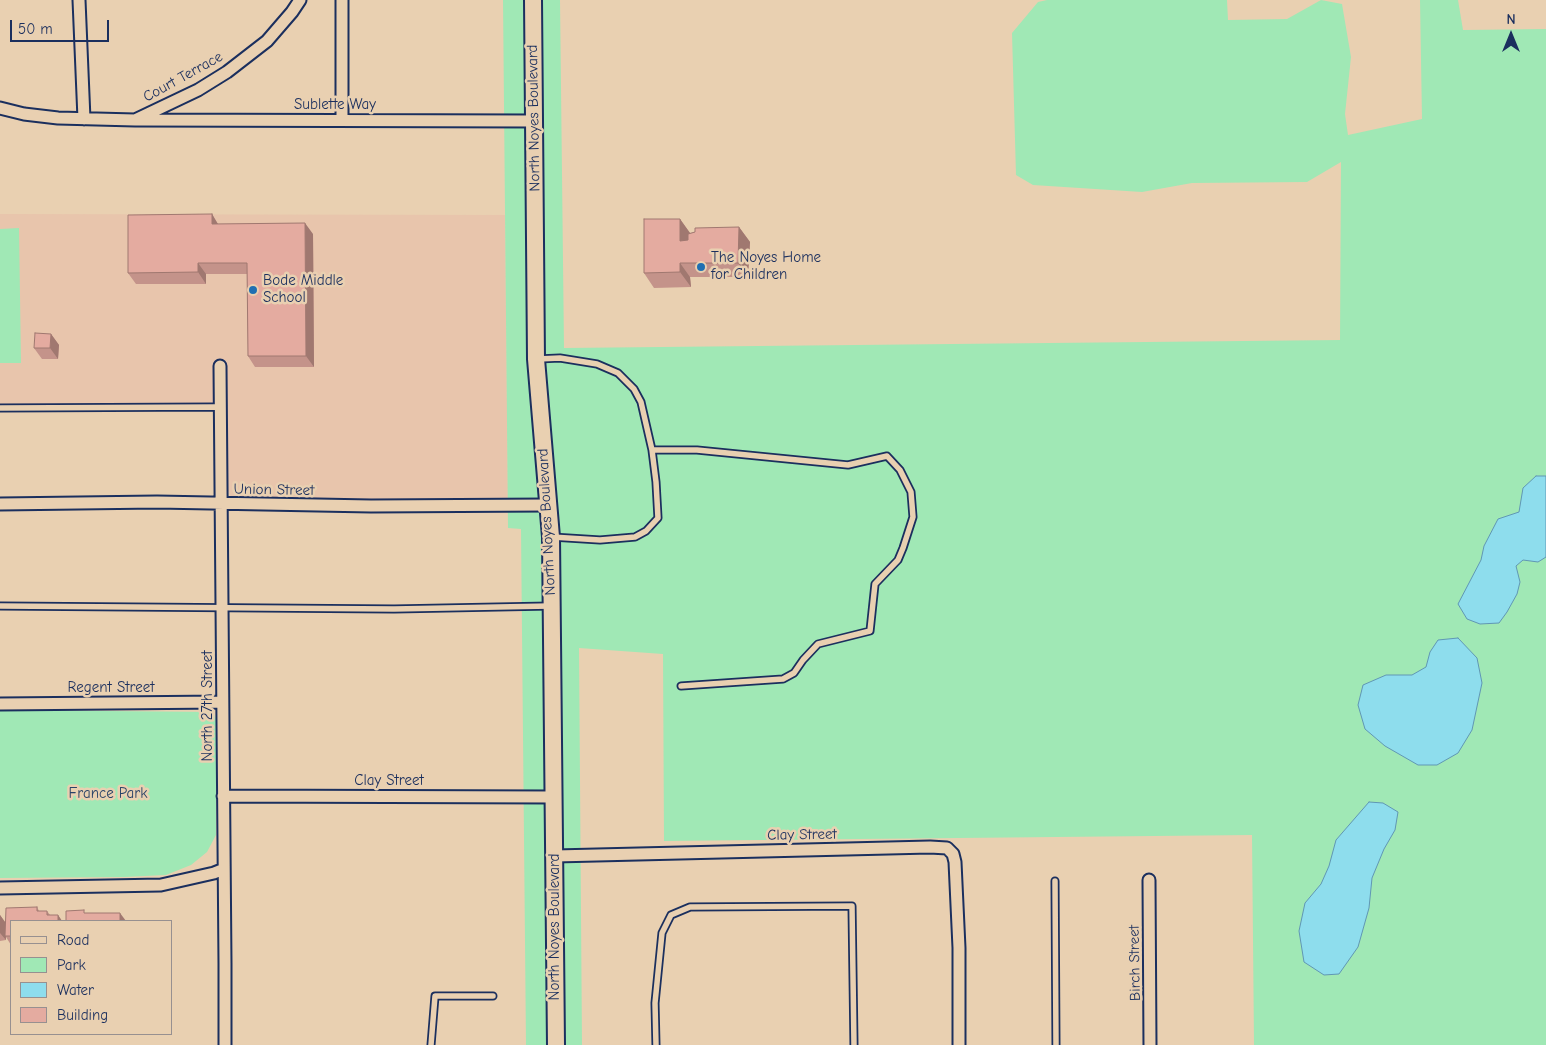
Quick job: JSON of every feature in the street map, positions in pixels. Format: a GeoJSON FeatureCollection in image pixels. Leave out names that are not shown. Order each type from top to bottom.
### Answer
{"type":"FeatureCollection","features":[{"type":"Feature","properties":{"kind":"street"},"geometry":{"type":"LineString","coordinates":[[79,0],[84,119]]}},
{"type":"Feature","properties":{"kind":"street","name":"Court Terrace"},"geometry":{"type":"LineString","coordinates":[[0,108],[24,114],[84,119],[135,120],[198,90],[227,72],[266,41],[292,12],[300,0]]}},
{"type":"Feature","properties":{"kind":"street"},"geometry":{"type":"LineString","coordinates":[[342,0],[342,120]]}},
{"type":"Feature","properties":{"kind":"street","name":"North Noyes Boulevard"},"geometry":{"type":"LineString","coordinates":[[533,0],[536,359],[551,537],[556,1045]]}},
{"type":"Feature","properties":{"kind":"street","name":"Sublette Way"},"geometry":{"type":"LineString","coordinates":[[135,120],[534,121]]}},
{"type":"Feature","properties":{"kind":"street","name":"North 27th Street"},"geometry":{"type":"LineString","coordinates":[[220,366],[225,1045]]}},
{"type":"Feature","properties":{"kind":"street","name":"Union Street"},"geometry":{"type":"LineString","coordinates":[[0,504],[157,502],[371,506],[548,505]]}},
{"type":"Feature","properties":{"kind":"street","name":"Regent Street"},"geometry":{"type":"LineString","coordinates":[[0,704],[222,702]]}},
{"type":"Feature","properties":{"kind":"street","name":"Clay Street"},"geometry":{"type":"LineString","coordinates":[[223,796],[554,797]]}},
{"type":"Feature","properties":{"kind":"street","name":"Clay Street"},"geometry":{"type":"LineString","coordinates":[[555,856],[911,847],[947,848],[953,854],[955,862],[959,948],[959,1045]]}},
{"type":"Feature","properties":{"kind":"street"},"geometry":{"type":"LineString","coordinates":[[0,888],[161,885],[224,869]]}},
{"type":"Feature","properties":{"kind":"street","name":"Birch Street"},"geometry":{"type":"LineString","coordinates":[[1149,880],[1150,1045]]}},
{"type":"Feature","properties":{"kind":"lane"},"geometry":{"type":"LineString","coordinates":[[536,359],[560,358],[597,364],[618,373],[634,388],[641,402],[652,450],[658,518],[646,531],[635,537],[600,540],[551,537]]}},
{"type":"Feature","properties":{"kind":"lane"},"geometry":{"type":"LineString","coordinates":[[0,408],[216,407],[221,410]]}},
{"type":"Feature","properties":{"kind":"lane"},"geometry":{"type":"LineString","coordinates":[[652,450],[697,450],[848,464],[887,456],[900,470],[911,492],[913,516],[898,560],[875,584],[870,631],[818,644],[794,673],[783,679],[681,686]]}},
{"type":"Feature","properties":{"kind":"lane"},"geometry":{"type":"LineString","coordinates":[[0,606],[394,609],[552,606]]}},
{"type":"Feature","properties":{"kind":"lane"},"geometry":{"type":"LineString","coordinates":[[1055,881],[1056,1045]]}},
{"type":"Feature","properties":{"kind":"lane"},"geometry":{"type":"LineString","coordinates":[[656,1045],[655,1003],[662,933],[671,915],[690,907],[852,906],[854,1045]]}},
{"type":"Feature","properties":{"kind":"lane"},"geometry":{"type":"LineString","coordinates":[[431,1045],[435,996],[493,996]]}},
{"type":"Feature","properties":{"kind":"shaded area","name":"Bode Middle School"},"geometry":{"type":"Polygon","coordinates":[[[0,214],[505,215],[508,502],[234,499],[228,490],[227,404],[0,405],[0,214]]]}},
{"type":"Feature","properties":{"kind":"green space"},"geometry":{"type":"Polygon","coordinates":[[[503,0],[560,0],[564,348],[1340,340],[1341,162],[1307,182],[1192,183],[1142,192],[1033,185],[1016,175],[1012,33],[1038,2],[1047,0],[1227,0],[1228,20],[1287,19],[1321,0],[1342,4],[1351,57],[1345,114],[1348,135],[1422,119],[1420,0],[1458,0],[1463,30],[1546,29],[1546,1045],[1254,1045],[1252,835],[664,841],[663,654],[579,648],[582,1045],[526,1045],[521,529],[508,528],[503,0]]]}},
{"type":"Feature","properties":{"kind":"green space"},"geometry":{"type":"Polygon","coordinates":[[[19,228],[21,363],[0,363],[0,229],[19,228]]]}},
{"type":"Feature","properties":{"kind":"green space","name":"France Park"},"geometry":{"type":"Polygon","coordinates":[[[0,710],[213,712],[216,719],[216,835],[207,852],[191,865],[166,875],[0,878],[0,710]]]}},
{"type":"Feature","properties":{"kind":"water"},"geometry":{"type":"Polygon","coordinates":[[[1536,476],[1546,476],[1546,557],[1538,562],[1523,560],[1516,566],[1520,582],[1517,594],[1499,623],[1480,624],[1467,619],[1458,604],[1481,560],[1484,546],[1498,519],[1519,512],[1523,488],[1536,476]]]}},
{"type":"Feature","properties":{"kind":"water"},"geometry":{"type":"Polygon","coordinates":[[[1458,638],[1477,658],[1482,683],[1472,730],[1458,753],[1437,765],[1418,765],[1385,746],[1365,729],[1358,705],[1363,685],[1386,675],[1412,675],[1426,667],[1430,652],[1438,640],[1458,638]]]}},
{"type":"Feature","properties":{"kind":"water"},"geometry":{"type":"Polygon","coordinates":[[[1369,802],[1383,803],[1398,812],[1395,830],[1384,849],[1372,878],[1369,908],[1358,947],[1339,974],[1324,975],[1304,962],[1299,931],[1305,903],[1321,884],[1329,866],[1336,840],[1369,802]]]}},
{"type":"Feature","properties":{"kind":"building","name":"Bode Middle School"},"geometry":{"type":"Polygon","coordinates":[[[212,214],[212,224],[305,223],[306,356],[248,356],[247,263],[198,263],[198,272],[128,273],[128,215],[212,214]]]}},
{"type":"Feature","properties":{"kind":"building"},"geometry":{"type":"Polygon","coordinates":[[[644,219],[680,219],[680,241],[688,240],[688,234],[695,232],[695,228],[739,227],[738,263],[680,263],[680,272],[644,273],[644,219]]]}},
{"type":"Feature","properties":{"kind":"building"},"geometry":{"type":"Polygon","coordinates":[[[35,333],[51,334],[50,348],[34,348],[35,333]]]}},
{"type":"Feature","properties":{"kind":"building"},"geometry":{"type":"Polygon","coordinates":[[[37,907],[37,911],[47,911],[47,915],[58,915],[58,920],[10,920],[10,936],[5,936],[6,908],[37,907]]]}},
{"type":"Feature","properties":{"kind":"building"},"geometry":{"type":"Polygon","coordinates":[[[84,910],[84,913],[120,913],[120,920],[66,920],[66,911],[84,910]]]}},
{"type":"Feature","properties":{"kind":"place","name":"The Noyes Home for Children"},"geometry":{"type":"Point","coordinates":[701,267]}},
{"type":"Feature","properties":{"kind":"place","name":"Bode Middle School"},"geometry":{"type":"Point","coordinates":[253,290]}}]}
